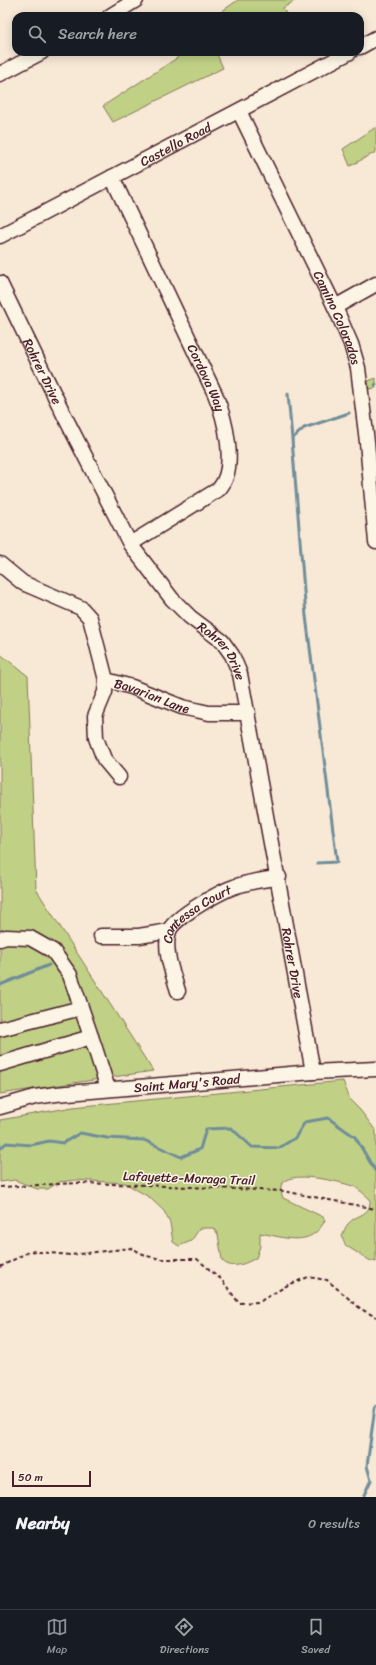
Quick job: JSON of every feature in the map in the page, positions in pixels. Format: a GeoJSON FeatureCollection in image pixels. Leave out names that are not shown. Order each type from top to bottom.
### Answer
{"type":"FeatureCollection","features":[{"type":"Feature","properties":{"kind":"street"},"geometry":{"type":"LineString","coordinates":[[116,12],[136,0]]}},
{"type":"Feature","properties":{"kind":"street"},"geometry":{"type":"LineString","coordinates":[[364,45],[376,38]]}},
{"type":"Feature","properties":{"kind":"street"},"geometry":{"type":"LineString","coordinates":[[0,74],[34,56]]}},
{"type":"Feature","properties":{"kind":"street","name":"Castello Road"},"geometry":{"type":"LineString","coordinates":[[0,236],[342,56]]}},
{"type":"Feature","properties":{"kind":"street","name":"Camino Colorados"},"geometry":{"type":"LineString","coordinates":[[239,111],[335,307],[351,344],[358,368],[372,441],[376,542]]}},
{"type":"Feature","properties":{"kind":"street","name":"Cordova Way"},"geometry":{"type":"LineString","coordinates":[[112,177],[221,407],[228,442],[226,476],[219,489],[130,544]]}},
{"type":"Feature","properties":{"kind":"street","name":"Rohrer Drive"},"geometry":{"type":"LineString","coordinates":[[0,283],[65,417],[130,544],[172,599],[190,617],[222,641],[232,655],[240,674],[279,878],[313,1072]]}},
{"type":"Feature","properties":{"kind":"street"},"geometry":{"type":"LineString","coordinates":[[335,307],[376,284]]}},
{"type":"Feature","properties":{"kind":"street","name":"Bavarian Lane"},"geometry":{"type":"LineString","coordinates":[[0,564],[23,583],[81,608],[90,618],[106,680],[132,687],[182,707],[210,713],[248,713]]}},
{"type":"Feature","properties":{"kind":"street"},"geometry":{"type":"LineString","coordinates":[[106,680],[104,692],[95,716],[96,738],[104,759],[120,777]]}},
{"type":"Feature","properties":{"kind":"street","name":"Contessa Court"},"geometry":{"type":"LineString","coordinates":[[178,991],[171,967],[168,948],[169,931],[177,920],[223,892],[239,885],[279,878]]}},
{"type":"Feature","properties":{"kind":"street"},"geometry":{"type":"LineString","coordinates":[[101,936],[139,936],[169,931]]}},
{"type":"Feature","properties":{"kind":"street"},"geometry":{"type":"LineString","coordinates":[[0,939],[6,937],[30,938],[53,951],[70,975],[92,1037],[108,1089]]}},
{"type":"Feature","properties":{"kind":"street"},"geometry":{"type":"LineString","coordinates":[[0,1029],[81,1008]]}},
{"type":"Feature","properties":{"kind":"street"},"geometry":{"type":"LineString","coordinates":[[0,1064],[92,1037]]}},
{"type":"Feature","properties":{"kind":"street","name":"Saint Mary's Road"},"geometry":{"type":"LineString","coordinates":[[0,1107],[35,1098],[108,1089],[313,1072],[376,1069]]}},
{"type":"Feature","properties":{"kind":"path","name":"Lafayette-Moraga Trail"},"geometry":{"type":"LineString","coordinates":[[0,1187],[86,1184],[283,1191],[376,1209]]}},
{"type":"Feature","properties":{"kind":"path"},"geometry":{"type":"LineString","coordinates":[[0,1267],[30,1251],[70,1255],[131,1248],[147,1256],[161,1259],[197,1259],[221,1279],[239,1303],[259,1302],[286,1286],[308,1277],[328,1280],[361,1309],[376,1317]]}},
{"type":"Feature","properties":{"kind":"green space"},"geometry":{"type":"Polygon","coordinates":[[[238,0],[296,0],[283,8],[285,12],[221,12],[238,0]]]}},
{"type":"Feature","properties":{"kind":"green space"},"geometry":{"type":"Polygon","coordinates":[[[179,56],[218,56],[223,68],[113,122],[103,106],[179,56]]]}},
{"type":"Feature","properties":{"kind":"green space"},"geometry":{"type":"Polygon","coordinates":[[[376,127],[376,152],[350,166],[343,149],[376,127]]]}},
{"type":"Feature","properties":{"kind":"green space"},"geometry":{"type":"Polygon","coordinates":[[[376,378],[376,388],[369,389],[368,381],[376,378]]]}},
{"type":"Feature","properties":{"kind":"green space"},"geometry":{"type":"Polygon","coordinates":[[[0,654],[28,676],[36,889],[153,1071],[0,1094],[0,654]]]}},
{"type":"Feature","properties":{"kind":"green space"},"geometry":{"type":"Polygon","coordinates":[[[343,1081],[350,1100],[360,1110],[376,1131],[376,1262],[369,1260],[345,1245],[342,1235],[348,1224],[366,1212],[370,1205],[370,1199],[355,1187],[339,1182],[303,1177],[285,1181],[281,1186],[283,1198],[323,1217],[325,1220],[319,1229],[312,1235],[305,1238],[287,1238],[260,1233],[260,1246],[256,1258],[234,1266],[225,1263],[222,1260],[218,1234],[213,1228],[200,1228],[191,1241],[179,1246],[173,1242],[170,1223],[164,1211],[149,1197],[125,1183],[75,1180],[59,1182],[48,1189],[37,1189],[15,1180],[0,1182],[0,1120],[73,1107],[343,1081]]]}},
{"type":"Feature","properties":{"kind":"waterway"},"geometry":{"type":"LineString","coordinates":[[288,394],[292,439]]}},
{"type":"Feature","properties":{"kind":"waterway"},"geometry":{"type":"LineString","coordinates":[[317,863],[337,862],[306,616],[292,439],[304,428],[349,413]]}},
{"type":"Feature","properties":{"kind":"waterway"},"geometry":{"type":"LineString","coordinates":[[0,985],[49,965]]}},
{"type":"Feature","properties":{"kind":"waterway"},"geometry":{"type":"LineString","coordinates":[[0,1149],[6,1143],[31,1145],[49,1141],[63,1143],[80,1133],[107,1138],[144,1140],[181,1157],[200,1149],[206,1129],[231,1128],[252,1147],[279,1148],[295,1138],[305,1122],[328,1118],[355,1137],[376,1172]]}},
{"type":"Feature","properties":{"kind":"waterway"},"geometry":{"type":"LineString","coordinates":[[363,1497],[371,1480],[367,1466],[376,1406]]}}]}
